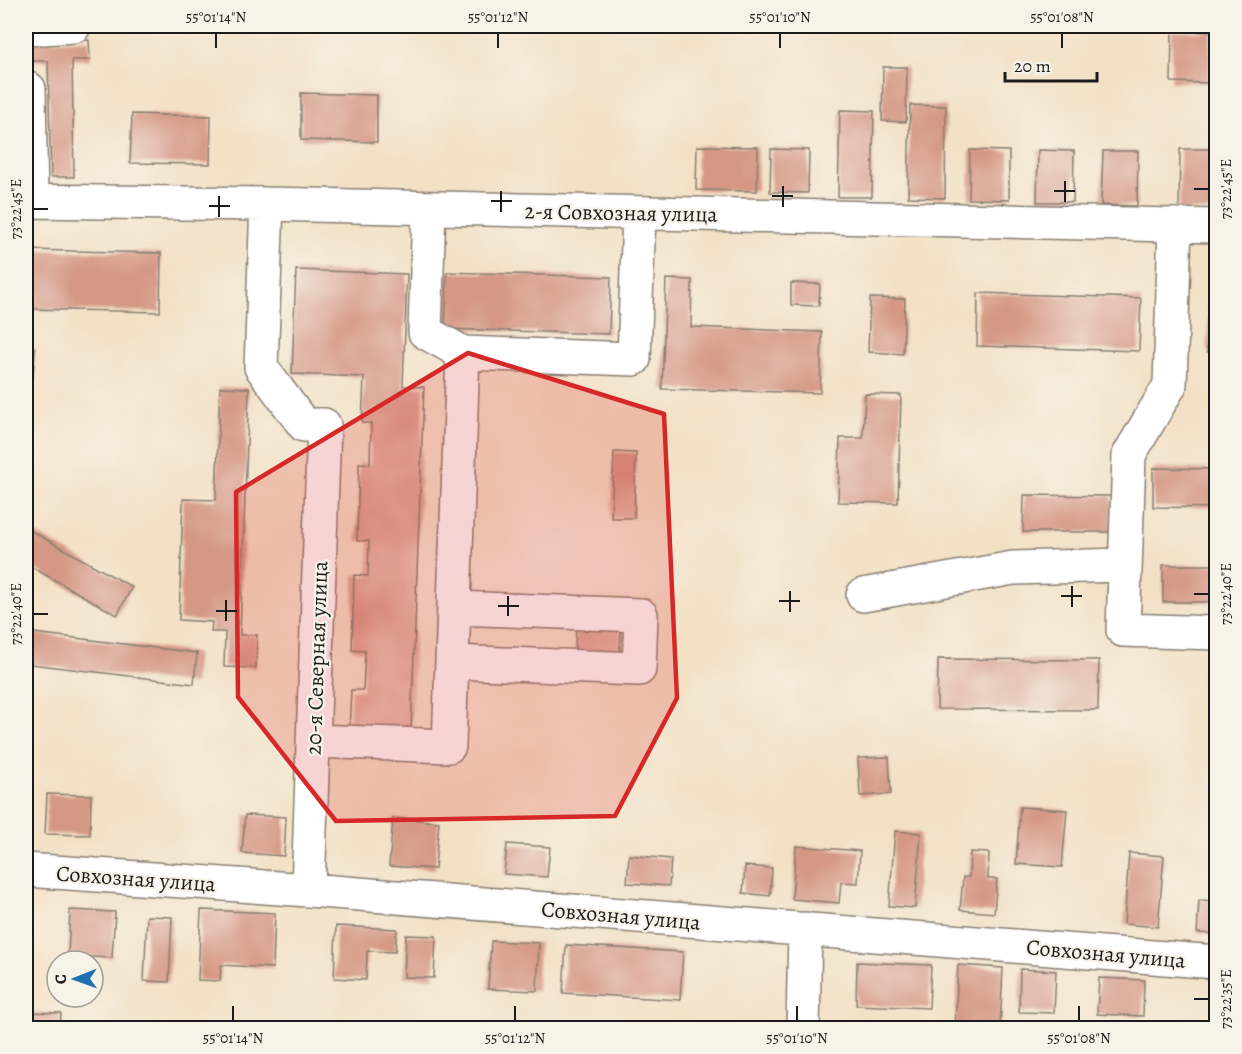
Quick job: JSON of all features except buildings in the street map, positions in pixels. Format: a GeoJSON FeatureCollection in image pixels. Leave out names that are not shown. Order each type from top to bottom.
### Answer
{"type":"FeatureCollection","features":[{"type":"Feature","properties":{"kind":"street"},"geometry":{"type":"LineString","coordinates":[[26,29],[74,26]]}},
{"type":"Feature","properties":{"kind":"street"},"geometry":{"type":"LineString","coordinates":[[28,202],[29,89]]}},
{"type":"Feature","properties":{"kind":"street","name":"2-я Совхозная улица"},"geometry":{"type":"LineString","coordinates":[[28,202],[267,204],[1216,226]]}},
{"type":"Feature","properties":{"kind":"street","name":"20-я Северная улица"},"geometry":{"type":"LineString","coordinates":[[267,204],[261,367],[304,425],[324,425],[308,890]]}},
{"type":"Feature","properties":{"kind":"street"},"geometry":{"type":"LineString","coordinates":[[429,208],[425,332],[463,353],[634,359],[639,213]]}},
{"type":"Feature","properties":{"kind":"street"},"geometry":{"type":"LineString","coordinates":[[1175,225],[1170,385],[1129,454],[1123,630],[1216,633]]}},
{"type":"Feature","properties":{"kind":"street"},"geometry":{"type":"LineString","coordinates":[[313,741],[449,746],[463,353]]}},
{"type":"Feature","properties":{"kind":"street"},"geometry":{"type":"LineString","coordinates":[[863,595],[1013,568],[1125,565]]}},
{"type":"Feature","properties":{"kind":"street"},"geometry":{"type":"LineString","coordinates":[[452,662],[639,669],[641,615],[454,608]]}},
{"type":"Feature","properties":{"kind":"street","name":"Совхозная улица"},"geometry":{"type":"LineString","coordinates":[[26,870],[1216,962]]}},
{"type":"Feature","properties":{"kind":"street"},"geometry":{"type":"LineString","coordinates":[[803,1029],[805,929]]}},
{"type":"Feature","properties":{"kind":"highlighted area"},"geometry":{"type":"Polygon","coordinates":[[[468,353],[664,414],[677,698],[615,816],[336,821],[238,697],[236,492],[468,353]]]}}]}
